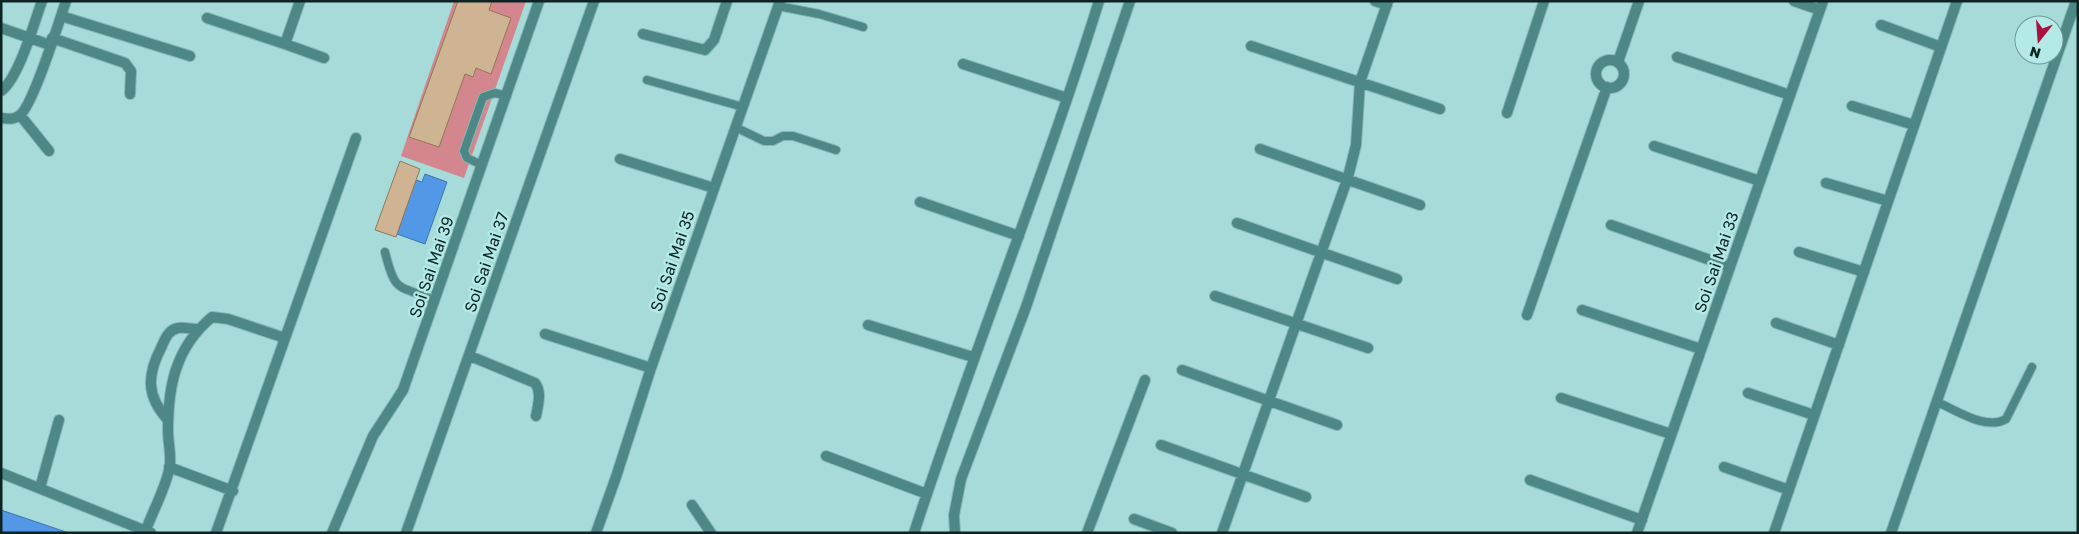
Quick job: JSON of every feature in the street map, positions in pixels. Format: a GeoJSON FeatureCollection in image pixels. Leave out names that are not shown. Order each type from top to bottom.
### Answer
{"type":"FeatureCollection","features":[{"type":"Feature","properties":{"kind":"street"},"geometry":{"type":"LineString","coordinates":[[1,91],[8,86],[30,37],[42,1]]}},
{"type":"Feature","properties":{"kind":"street"},"geometry":{"type":"LineString","coordinates":[[1,118],[10,119],[20,115],[30,101],[66,1]]}},
{"type":"Feature","properties":{"kind":"street"},"geometry":{"type":"LineString","coordinates":[[285,44],[300,1]]}},
{"type":"Feature","properties":{"kind":"street","name":"Soi Sai Mai 39"},"geometry":{"type":"LineString","coordinates":[[332,533],[373,436],[403,390],[436,301],[539,1]]}},
{"type":"Feature","properties":{"kind":"street","name":"Soi Sai Mai 37"},"geometry":{"type":"LineString","coordinates":[[406,533],[594,1]]}},
{"type":"Feature","properties":{"kind":"street"},"geometry":{"type":"LineString","coordinates":[[643,34],[706,50],[714,40],[727,1]]}},
{"type":"Feature","properties":{"kind":"street"},"geometry":{"type":"LineString","coordinates":[[914,533],[973,357],[1019,236],[1099,1]]}},
{"type":"Feature","properties":{"kind":"street"},"geometry":{"type":"LineString","coordinates":[[955,533],[954,515],[960,479],[1026,307],[1130,1]]}},
{"type":"Feature","properties":{"kind":"street"},"geometry":{"type":"LineString","coordinates":[[1222,533],[1347,179],[1356,144],[1360,82],[1387,3],[1375,1]]}},
{"type":"Feature","properties":{"kind":"street"},"geometry":{"type":"LineString","coordinates":[[1507,113],[1544,1]]}},
{"type":"Feature","properties":{"kind":"street"},"geometry":{"type":"LineString","coordinates":[[1618,62],[1639,1]]}},
{"type":"Feature","properties":{"kind":"street"},"geometry":{"type":"LineString","coordinates":[[1794,1],[1822,6]]}},
{"type":"Feature","properties":{"kind":"street"},"geometry":{"type":"LineString","coordinates":[[1774,533],[1957,1]]}},
{"type":"Feature","properties":{"kind":"street"},"geometry":{"type":"LineString","coordinates":[[1891,533],[2076,1]]}},
{"type":"Feature","properties":{"kind":"street","name":"Soi Sai Mai 35"},"geometry":{"type":"LineString","coordinates":[[596,533],[616,477],[650,368],[737,128],[779,3]]}},
{"type":"Feature","properties":{"kind":"street","name":"Soi Sai Mai 33"},"geometry":{"type":"LineString","coordinates":[[1637,533],[1822,6]]}},
{"type":"Feature","properties":{"kind":"street"},"geometry":{"type":"LineString","coordinates":[[61,16],[190,56]]}},
{"type":"Feature","properties":{"kind":"street"},"geometry":{"type":"LineString","coordinates":[[208,18],[324,58]]}},
{"type":"Feature","properties":{"kind":"street"},"geometry":{"type":"LineString","coordinates":[[1881,25],[1941,47]]}},
{"type":"Feature","properties":{"kind":"street"},"geometry":{"type":"LineString","coordinates":[[1,28],[125,63],[131,71],[130,94]]}},
{"type":"Feature","properties":{"kind":"street"},"geometry":{"type":"LineString","coordinates":[[1251,46],[1440,108]]}},
{"type":"Feature","properties":{"kind":"street"},"geometry":{"type":"LineString","coordinates":[[1677,56],[1790,95]]}},
{"type":"Feature","properties":{"kind":"street"},"geometry":{"type":"LineString","coordinates":[[1608,60],[1618,62],[1622,66],[1624,76],[1617,85],[1607,87],[1598,81],[1596,76],[1598,66],[1608,60]]}},
{"type":"Feature","properties":{"kind":"street"},"geometry":{"type":"LineString","coordinates":[[963,64],[1067,98]]}},
{"type":"Feature","properties":{"kind":"street"},"geometry":{"type":"LineString","coordinates":[[1527,316],[1607,87]]}},
{"type":"Feature","properties":{"kind":"street"},"geometry":{"type":"LineString","coordinates":[[1852,106],[1914,126]]}},
{"type":"Feature","properties":{"kind":"street"},"geometry":{"type":"LineString","coordinates":[[20,115],[50,150]]}},
{"type":"Feature","properties":{"kind":"street"},"geometry":{"type":"LineString","coordinates":[[216,533],[233,491],[356,138]]}},
{"type":"Feature","properties":{"kind":"street"},"geometry":{"type":"LineString","coordinates":[[1654,146],[1760,181]]}},
{"type":"Feature","properties":{"kind":"street"},"geometry":{"type":"LineString","coordinates":[[1260,149],[1420,205]]}},
{"type":"Feature","properties":{"kind":"street"},"geometry":{"type":"LineString","coordinates":[[620,159],[714,188]]}},
{"type":"Feature","properties":{"kind":"street"},"geometry":{"type":"LineString","coordinates":[[1826,183],[1888,200]]}},
{"type":"Feature","properties":{"kind":"street"},"geometry":{"type":"LineString","coordinates":[[920,202],[1019,236]]}},
{"type":"Feature","properties":{"kind":"street"},"geometry":{"type":"LineString","coordinates":[[1237,223],[1397,279]]}},
{"type":"Feature","properties":{"kind":"street"},"geometry":{"type":"LineString","coordinates":[[1611,225],[1730,267]]}},
{"type":"Feature","properties":{"kind":"street"},"geometry":{"type":"LineString","coordinates":[[1799,252],[1864,272]]}},
{"type":"Feature","properties":{"kind":"street"},"geometry":{"type":"LineString","coordinates":[[1215,296],[1368,348]]}},
{"type":"Feature","properties":{"kind":"street"},"geometry":{"type":"LineString","coordinates":[[1582,310],[1701,349]]}},
{"type":"Feature","properties":{"kind":"street"},"geometry":{"type":"LineString","coordinates":[[1,473],[149,531],[169,467],[171,449],[168,420],[174,371],[190,338],[212,317],[228,319],[285,338]]}},
{"type":"Feature","properties":{"kind":"street"},"geometry":{"type":"LineString","coordinates":[[1776,323],[1839,345]]}},
{"type":"Feature","properties":{"kind":"street"},"geometry":{"type":"LineString","coordinates":[[868,325],[973,357]]}},
{"type":"Feature","properties":{"kind":"street"},"geometry":{"type":"LineString","coordinates":[[168,420],[156,407],[150,385],[152,364],[168,334],[178,328],[198,329]]}},
{"type":"Feature","properties":{"kind":"street"},"geometry":{"type":"LineString","coordinates":[[545,334],[650,368]]}},
{"type":"Feature","properties":{"kind":"street"},"geometry":{"type":"LineString","coordinates":[[470,356],[535,383],[539,388],[536,416]]}},
{"type":"Feature","properties":{"kind":"street"},"geometry":{"type":"LineString","coordinates":[[1182,370],[1337,425]]}},
{"type":"Feature","properties":{"kind":"street"},"geometry":{"type":"LineString","coordinates":[[1087,533],[1145,380]]}},
{"type":"Feature","properties":{"kind":"street"},"geometry":{"type":"LineString","coordinates":[[1748,393],[1814,415]]}},
{"type":"Feature","properties":{"kind":"street"},"geometry":{"type":"LineString","coordinates":[[1561,398],[1671,434]]}},
{"type":"Feature","properties":{"kind":"street"},"geometry":{"type":"LineString","coordinates":[[40,488],[58,420]]}},
{"type":"Feature","properties":{"kind":"street"},"geometry":{"type":"LineString","coordinates":[[1161,446],[1306,497]]}},
{"type":"Feature","properties":{"kind":"street"},"geometry":{"type":"LineString","coordinates":[[826,456],[926,494]]}},
{"type":"Feature","properties":{"kind":"street"},"geometry":{"type":"LineString","coordinates":[[169,467],[233,491]]}},
{"type":"Feature","properties":{"kind":"street"},"geometry":{"type":"LineString","coordinates":[[1724,467],[1789,490]]}},
{"type":"Feature","properties":{"kind":"street"},"geometry":{"type":"LineString","coordinates":[[1530,480],[1642,520]]}},
{"type":"Feature","properties":{"kind":"street"},"geometry":{"type":"LineString","coordinates":[[692,505],[712,533]]}},
{"type":"Feature","properties":{"kind":"street"},"geometry":{"type":"LineString","coordinates":[[1134,519],[1172,533]]}},
{"type":"Feature","properties":{"kind":"lane"},"geometry":{"type":"LineString","coordinates":[[779,3],[863,27]]}},
{"type":"Feature","properties":{"kind":"lane"},"geometry":{"type":"LineString","coordinates":[[647,80],[743,107]]}},
{"type":"Feature","properties":{"kind":"lane"},"geometry":{"type":"LineString","coordinates":[[482,166],[467,158],[464,151],[483,97],[495,93],[507,96]]}},
{"type":"Feature","properties":{"kind":"lane"},"geometry":{"type":"LineString","coordinates":[[737,128],[764,141],[773,141],[784,136],[793,136],[836,150]]}},
{"type":"Feature","properties":{"kind":"lane"},"geometry":{"type":"LineString","coordinates":[[385,252],[391,279],[400,288],[436,301]]}},
{"type":"Feature","properties":{"kind":"lane"},"geometry":{"type":"LineString","coordinates":[[1937,402],[1983,422],[1999,423],[2006,419],[2032,367]]}},
{"type":"Feature","properties":{"kind":"shaded area"},"geometry":{"type":"Polygon","coordinates":[[[454,1],[526,1],[464,178],[401,156],[454,1]]]}},
{"type":"Feature","properties":{"kind":"water"},"geometry":{"type":"Polygon","coordinates":[[[425,174],[447,182],[425,244],[397,234],[416,180],[422,182],[425,174]]]}},
{"type":"Feature","properties":{"kind":"water"},"geometry":{"type":"Polygon","coordinates":[[[1,510],[69,533],[1,533],[1,510]]]}},
{"type":"Feature","properties":{"kind":"building"},"geometry":{"type":"Polygon","coordinates":[[[458,1],[492,1],[489,10],[511,18],[491,74],[476,68],[473,77],[465,74],[439,147],[409,137],[458,1]]]}},
{"type":"Feature","properties":{"kind":"building"},"geometry":{"type":"Polygon","coordinates":[[[400,161],[420,169],[396,237],[375,230],[400,161]]]}}]}
